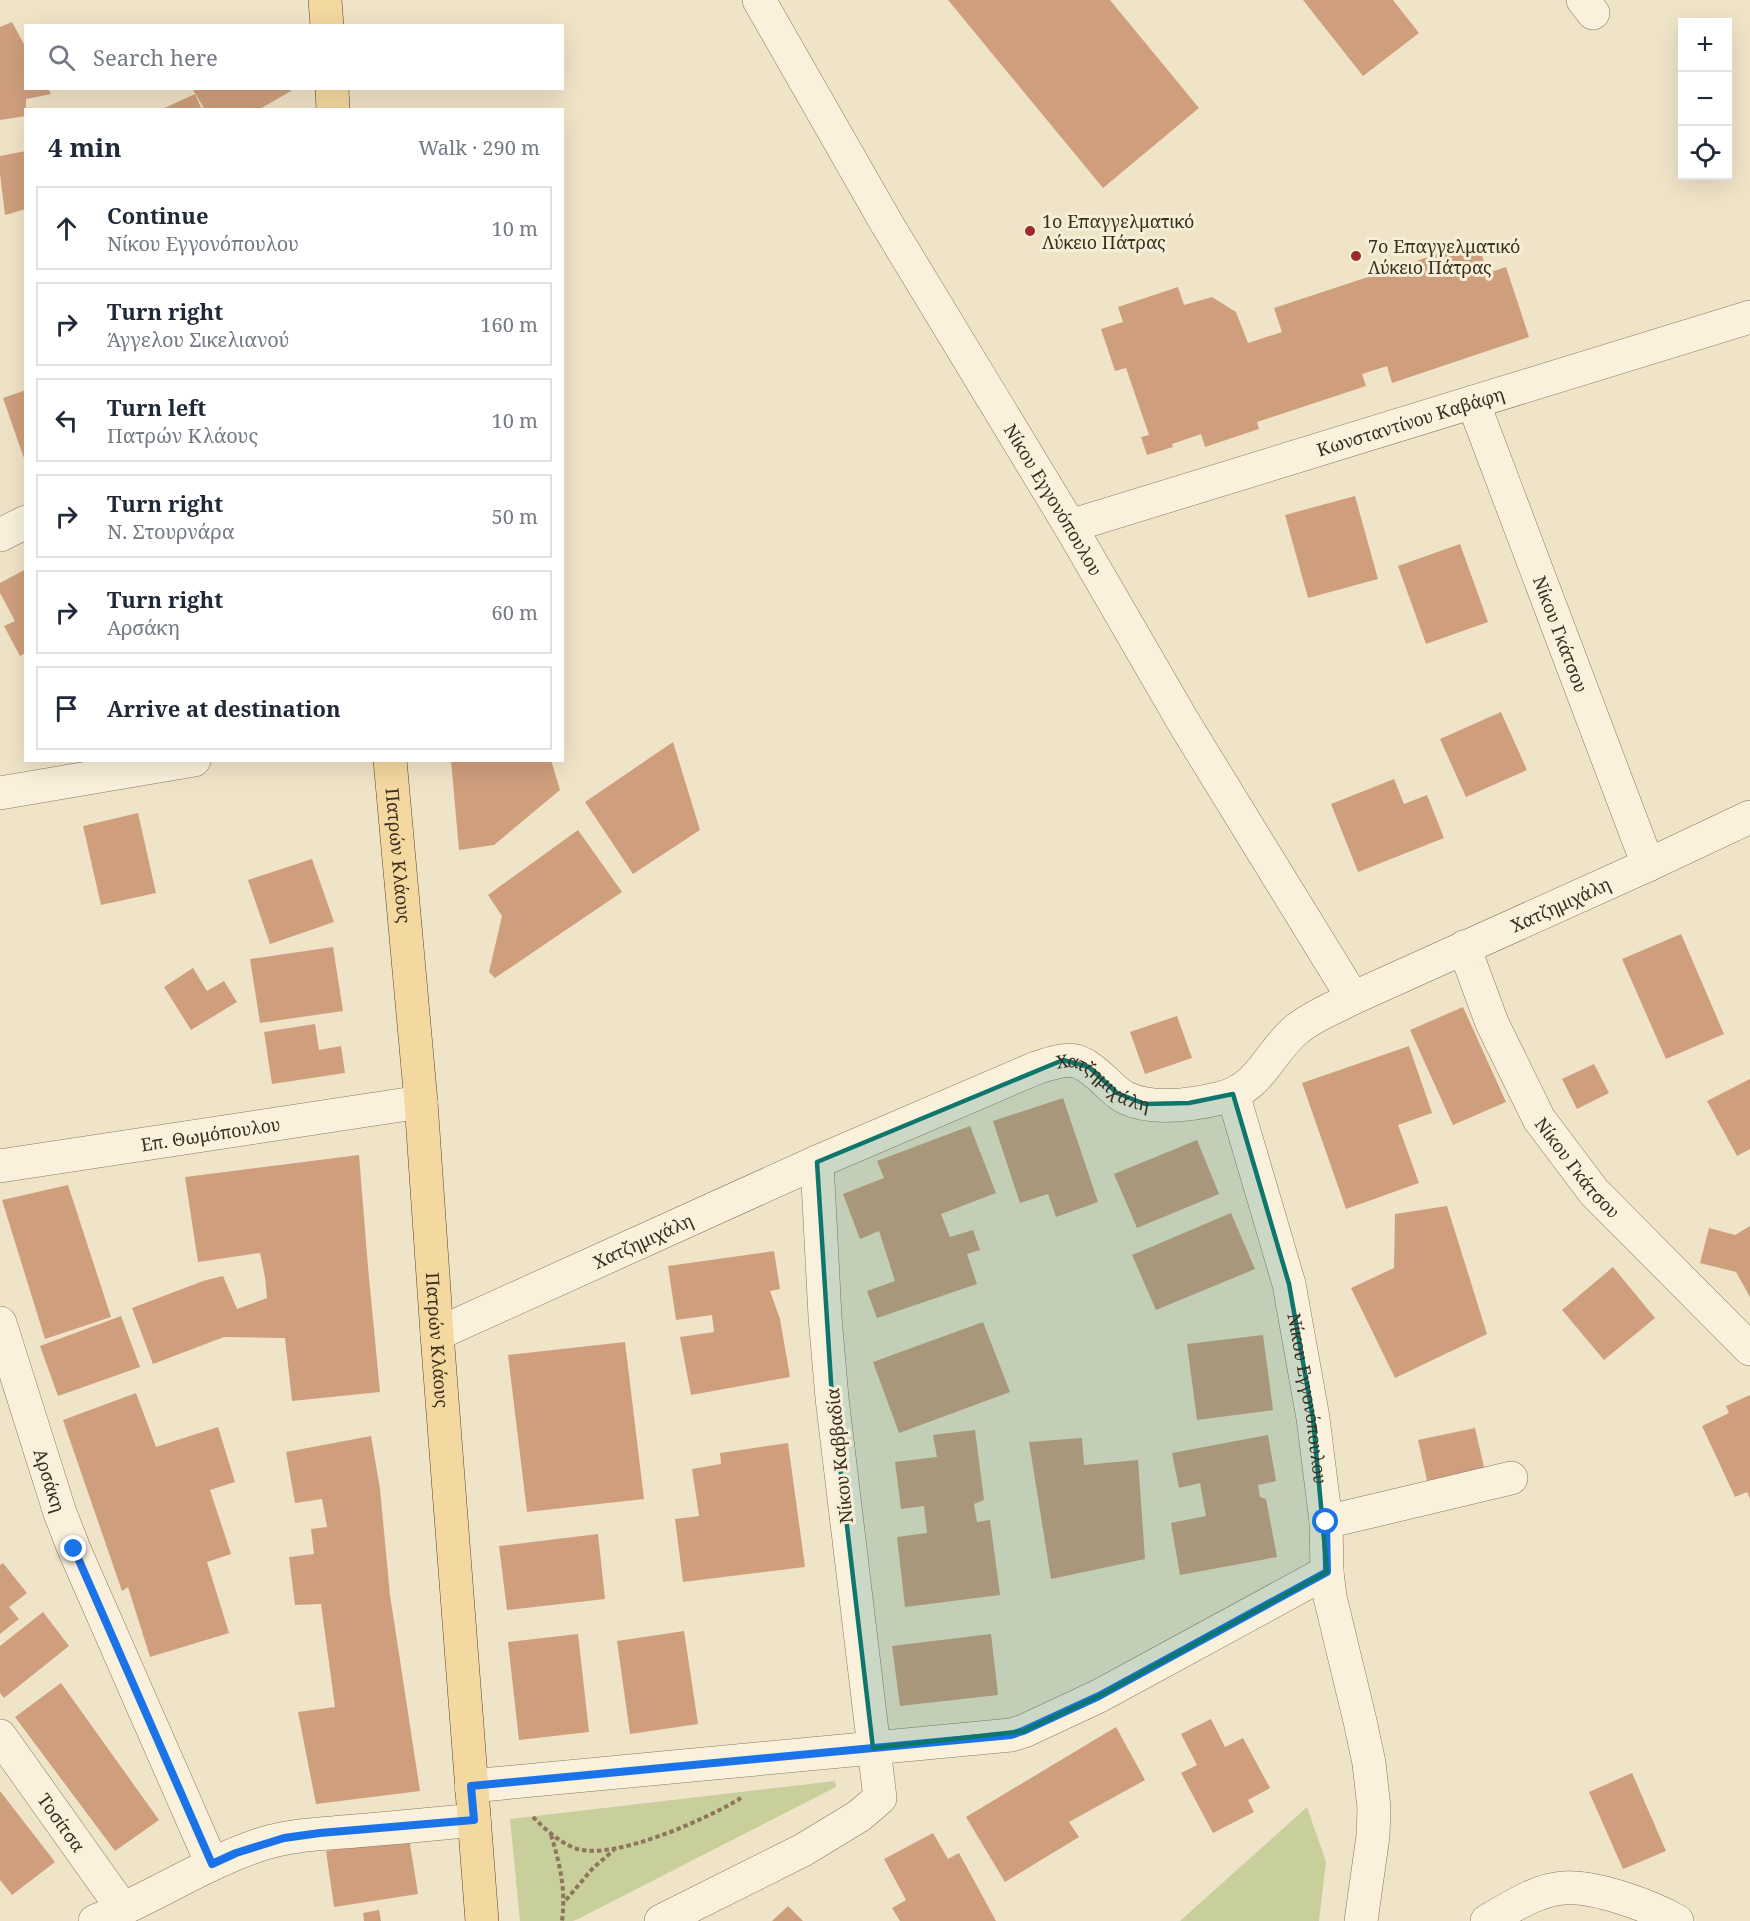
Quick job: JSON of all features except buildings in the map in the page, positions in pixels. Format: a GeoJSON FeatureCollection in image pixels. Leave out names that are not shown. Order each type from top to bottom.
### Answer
{"type":"FeatureCollection","features":[{"type":"Feature","properties":{"kind":"main road"},"geometry":{"type":"LineString","coordinates":[[325,0],[327,24]]}},
{"type":"Feature","properties":{"kind":"main road"},"geometry":{"type":"LineString","coordinates":[[332,90],[333,108]]}},
{"type":"Feature","properties":{"kind":"main road","name":"Πατρών Κλάους"},"geometry":{"type":"LineString","coordinates":[[390,762],[422,1102],[437,1334],[482,1921]]}},
{"type":"Feature","properties":{"kind":"street","name":"Νίκου Εγγονόπουλου"},"geometry":{"type":"LineString","coordinates":[[759,0],[887,224],[1070,526],[1184,723],[1353,998]]}},
{"type":"Feature","properties":{"kind":"street","name":"Κωνσταντίνου Καβάφη"},"geometry":{"type":"LineString","coordinates":[[1070,526],[1750,318]]}},
{"type":"Feature","properties":{"kind":"street","name":"Νίκου Γκάτσου"},"geometry":{"type":"LineString","coordinates":[[1473,402],[1648,865]]}},
{"type":"Feature","properties":{"kind":"street"},"geometry":{"type":"LineString","coordinates":[[0,535],[24,523]]}},
{"type":"Feature","properties":{"kind":"street"},"geometry":{"type":"LineString","coordinates":[[0,793],[182,762]]}},
{"type":"Feature","properties":{"kind":"street","name":"Χατζημιχάλη"},"geometry":{"type":"LineString","coordinates":[[437,1334],[817,1162],[1036,1068],[1063,1060],[1075,1060],[1089,1066],[1117,1093],[1145,1104],[1189,1103],[1233,1094],[1249,1085],[1280,1046],[1297,1029],[1353,998],[1648,865],[1750,816]]}},
{"type":"Feature","properties":{"kind":"street","name":"Νίκου Γκάτσου"},"geometry":{"type":"LineString","coordinates":[[1464,946],[1492,1023],[1539,1119],[1594,1192],[1749,1348]]}},
{"type":"Feature","properties":{"kind":"street","name":"Νίκου Εγγονόπουλου"},"geometry":{"type":"LineString","coordinates":[[1233,1094],[1289,1284],[1313,1418],[1326,1522],[1327,1572],[1332,1607],[1360,1721],[1372,1784],[1373,1836],[1361,1921]]}},
{"type":"Feature","properties":{"kind":"street","name":"Επ. Θωμόπουλου"},"geometry":{"type":"LineString","coordinates":[[0,1166],[422,1102]]}},
{"type":"Feature","properties":{"kind":"street","name":"Νίκου Καββαδία"},"geometry":{"type":"LineString","coordinates":[[661,1921],[803,1850],[860,1816],[880,1798],[832,1398],[825,1317],[817,1162]]}},
{"type":"Feature","properties":{"kind":"street","name":"Αρσάκη"},"geometry":{"type":"LineString","coordinates":[[0,1323],[60,1513],[74,1549],[212,1864]]}},
{"type":"Feature","properties":{"kind":"street"},"geometry":{"type":"LineString","coordinates":[[1326,1522],[1511,1478]]}},
{"type":"Feature","properties":{"kind":"street"},"geometry":{"type":"LineString","coordinates":[[471,1786],[1011,1735],[1099,1696],[1327,1572]]}},
{"type":"Feature","properties":{"kind":"street","name":"Τοσίτσα"},"geometry":{"type":"LineString","coordinates":[[0,1736],[109,1915]]}},
{"type":"Feature","properties":{"kind":"street"},"geometry":{"type":"LineString","coordinates":[[109,1915],[236,1853],[284,1838],[474,1820]]}},
{"type":"Feature","properties":{"kind":"street"},"geometry":{"type":"LineString","coordinates":[[1487,1921],[1539,1894],[1563,1888],[1605,1894],[1657,1911],[1677,1921]]}},
{"type":"Feature","properties":{"kind":"path"},"geometry":{"type":"LineString","coordinates":[[533,1816],[550,1834],[575,1848],[597,1852],[637,1843],[701,1819],[745,1795]]}},
{"type":"Feature","properties":{"kind":"path"},"geometry":{"type":"LineString","coordinates":[[550,1834],[563,1879],[565,1901],[562,1921]]}},
{"type":"Feature","properties":{"kind":"path"},"geometry":{"type":"LineString","coordinates":[[565,1901],[592,1868],[615,1849]]}},
{"type":"Feature","properties":{"kind":"highlighted area"},"geometry":{"type":"Polygon","coordinates":[[[1063,1060],[1089,1067],[1117,1093],[1145,1104],[1189,1103],[1233,1094],[1289,1284],[1313,1418],[1327,1572],[1099,1696],[1024,1731],[873,1748],[832,1398],[817,1162],[1063,1060]]]}},
{"type":"Feature","properties":{"kind":"green space"},"geometry":{"type":"Polygon","coordinates":[[[835,1781],[836,1787],[578,1919],[573,1921],[520,1921],[510,1819],[835,1781]]]}},
{"type":"Feature","properties":{"kind":"green space"},"geometry":{"type":"Polygon","coordinates":[[[1307,1807],[1326,1862],[1319,1921],[1180,1921],[1307,1807]]]}},
{"type":"Feature","properties":{"kind":"place","name":"1o Επαγγελματικό Λύκειο Πάτρας"},"geometry":{"type":"Point","coordinates":[1030,231]}},
{"type":"Feature","properties":{"kind":"place","name":"7ο Επαγγελματικό Λύκειο Πάτρας"},"geometry":{"type":"Point","coordinates":[1356,256]}},
{"type":"Feature","properties":{"kind":"route"},"geometry":{"type":"LineString","coordinates":[[74,1549],[212,1864],[236,1853],[284,1838],[474,1820],[471,1786],[1011,1735],[1099,1696],[1327,1572],[1326,1522]]}}]}
